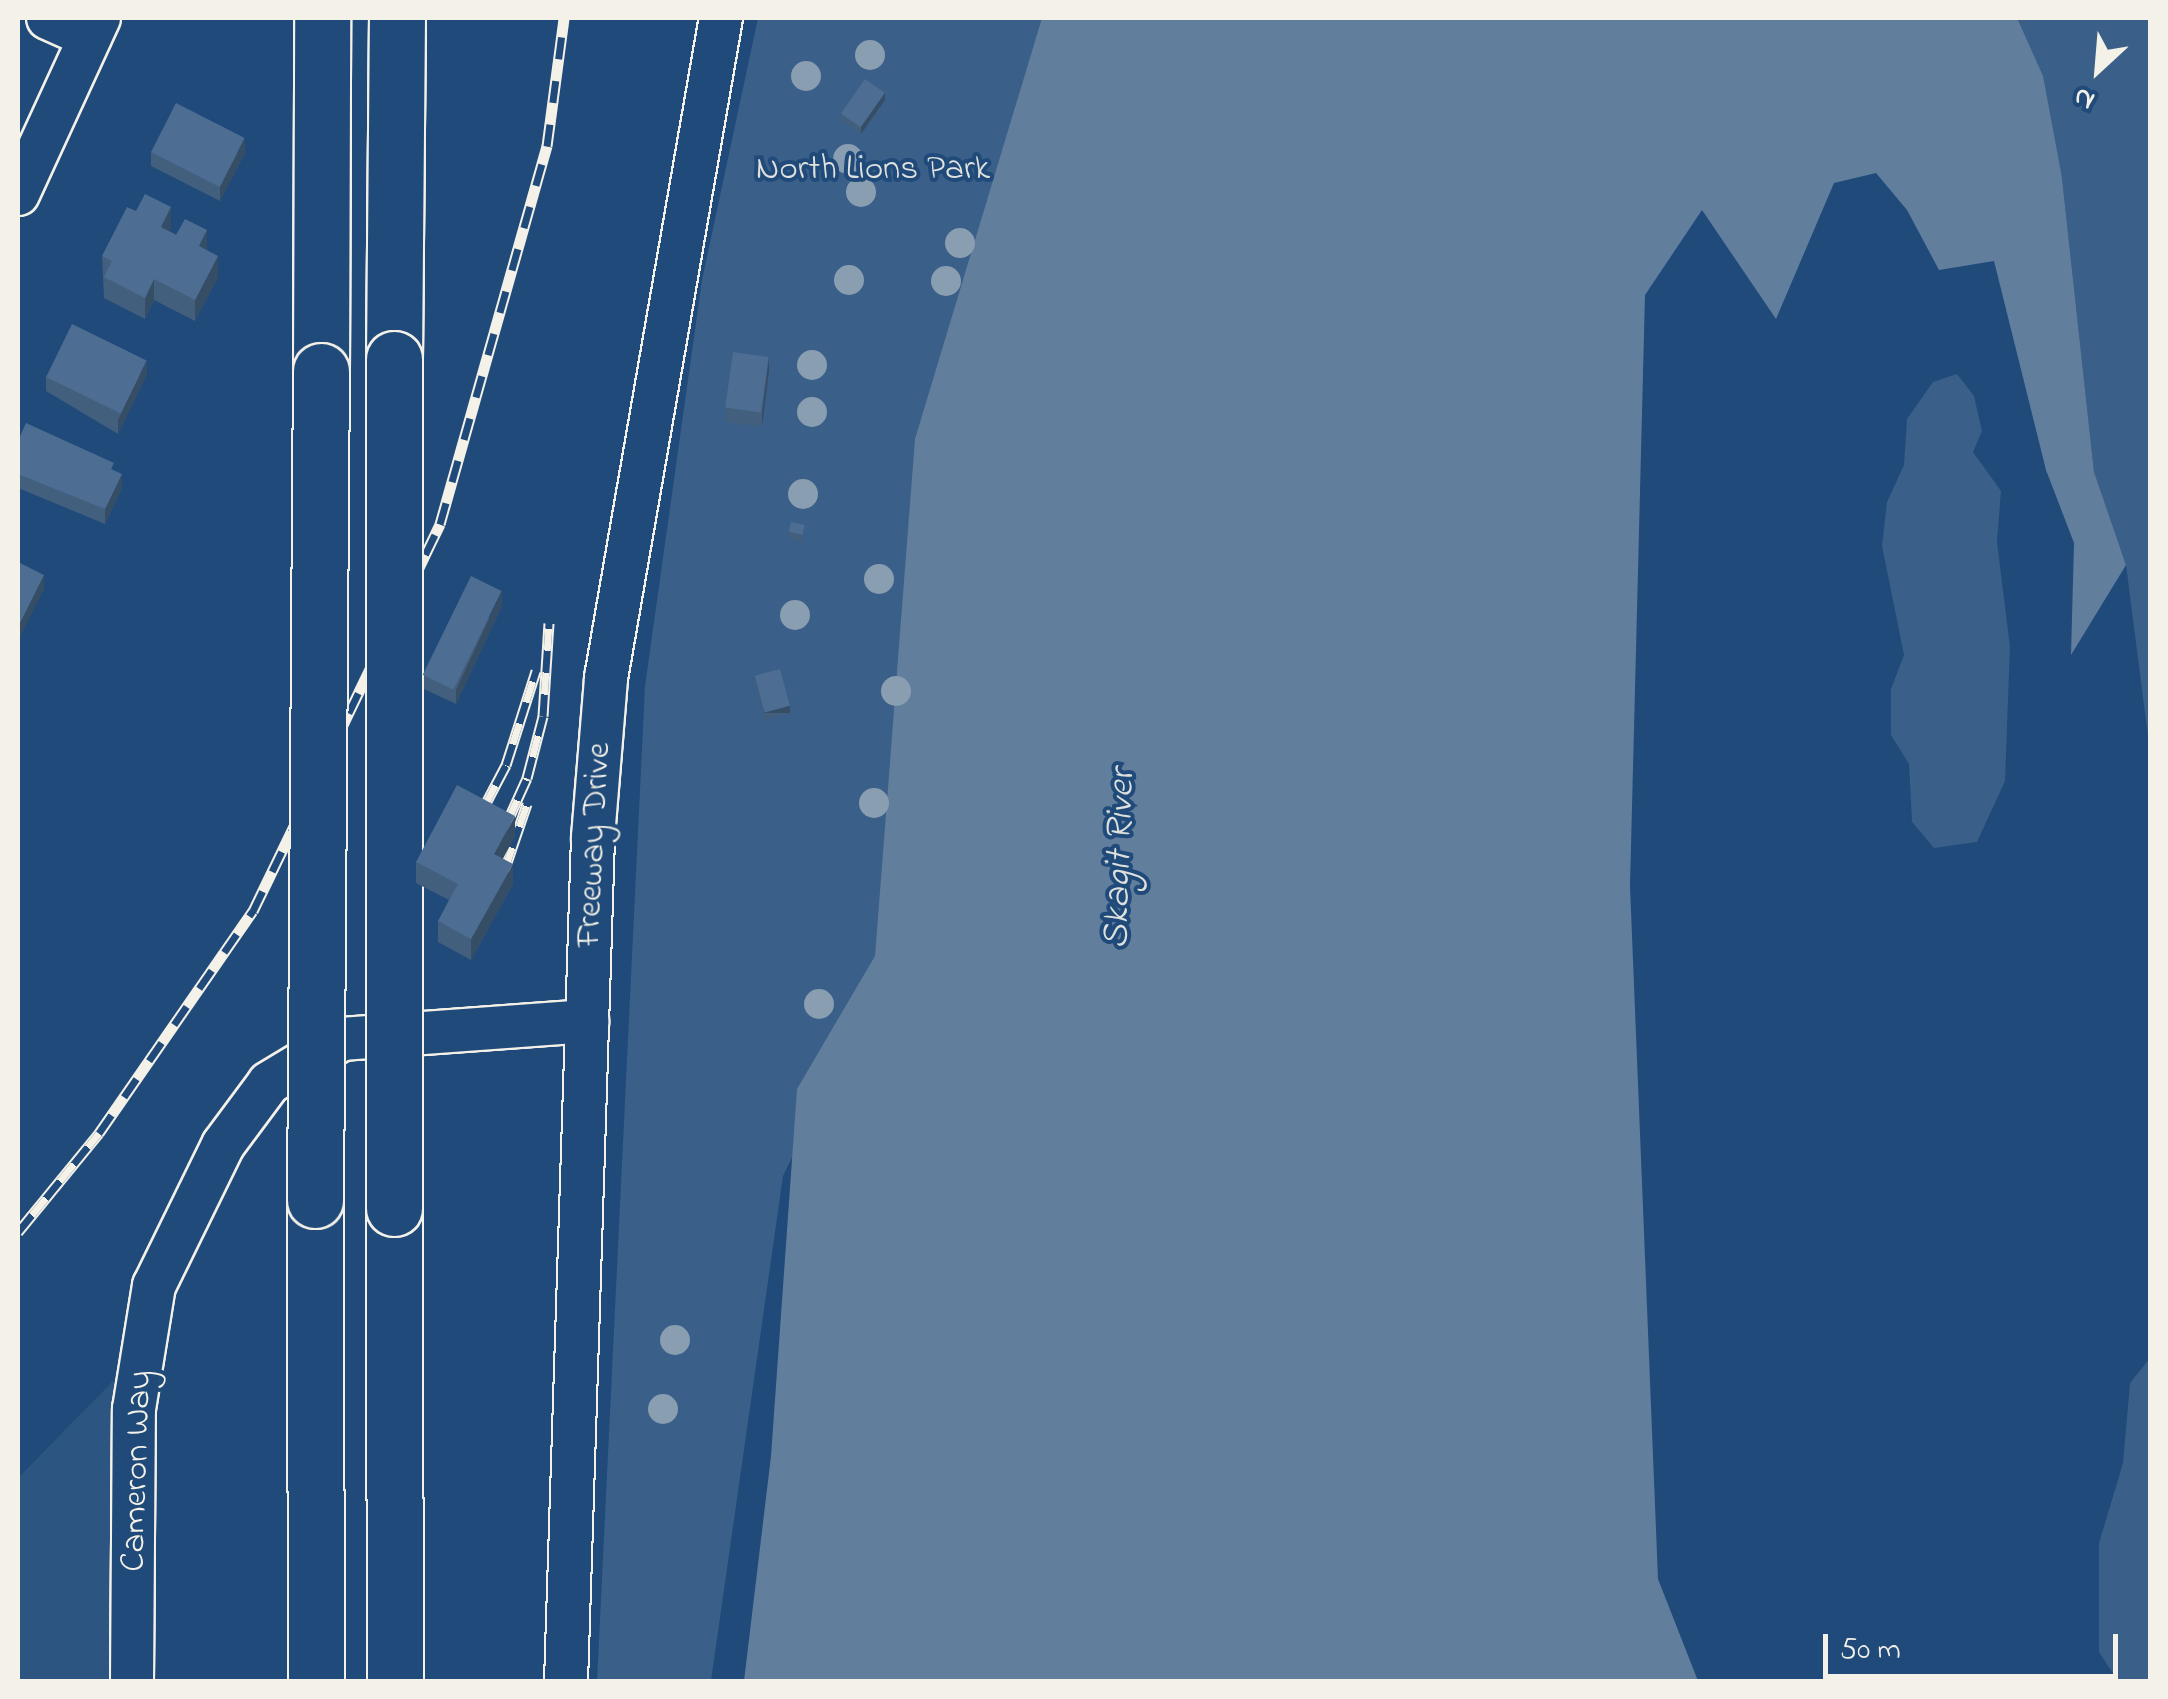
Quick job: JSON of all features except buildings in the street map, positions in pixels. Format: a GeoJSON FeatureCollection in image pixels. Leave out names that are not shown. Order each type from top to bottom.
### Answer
{"type":"FeatureCollection","features":[{"type":"Feature","properties":{"kind":"highway"},"geometry":{"type":"LineString","coordinates":[[316,1682],[322,18]]}},
{"type":"Feature","properties":{"kind":"highway"},"geometry":{"type":"LineString","coordinates":[[395,1682],[397,18]]}},
{"type":"Feature","properties":{"kind":"street"},"geometry":{"type":"LineString","coordinates":[[18,194],[95,27],[48,18]]}},
{"type":"Feature","properties":{"kind":"street","name":"Freeway Drive"},"geometry":{"type":"LineString","coordinates":[[566,1682],[587,1022],[606,678],[721,18]]}},
{"type":"Feature","properties":{"kind":"street","name":"Cameron Way"},"geometry":{"type":"LineString","coordinates":[[132,1682],[134,1409],[154,1286],[223,1145],[269,1083],[342,1039],[587,1022]]}},
{"type":"Feature","properties":{"kind":"shaded area"},"geometry":{"type":"Polygon","coordinates":[[[114,1380],[115,1681],[18,1681],[18,1478],[114,1380]]]}},
{"type":"Feature","properties":{"kind":"green space","name":"North Lions Park"},"geometry":{"type":"Polygon","coordinates":[[[758,18],[1064,18],[920,895],[783,1176],[711,1681],[597,1682],[645,686],[702,280],[758,18]]]}},
{"type":"Feature","properties":{"kind":"green space"},"geometry":{"type":"Polygon","coordinates":[[[2017,18],[2150,18],[2150,752],[2126,565],[2094,473],[2062,178],[2017,18]]]}},
{"type":"Feature","properties":{"kind":"green space"},"geometry":{"type":"Polygon","coordinates":[[[1957,374],[1974,396],[1982,431],[1973,452],[2001,491],[1997,542],[2010,647],[2005,781],[1977,842],[1934,848],[1912,822],[1909,764],[1891,735],[1891,689],[1904,655],[1882,546],[1887,502],[1904,465],[1907,419],[1933,382],[1957,374]]]}},
{"type":"Feature","properties":{"kind":"green space"},"geometry":{"type":"Polygon","coordinates":[[[2150,1358],[2150,1681],[2118,1681],[2099,1652],[2099,1543],[2123,1463],[2130,1383],[2150,1358]]]}},
{"type":"Feature","properties":{"kind":"water","name":"Skagit River"},"geometry":{"type":"Polygon","coordinates":[[[1042,18],[2017,18],[2043,76],[2062,178],[2094,472],[2126,565],[2071,655],[2074,543],[2046,470],[1994,261],[1939,270],[1907,210],[1876,173],[1834,183],[1776,319],[1702,210],[1645,295],[1630,886],[1658,1579],[1698,1681],[744,1681],[771,1456],[797,1089],[875,956],[915,439],[1042,18]]]}},
{"type":"Feature","properties":{"kind":"railway"},"geometry":{"type":"LineString","coordinates":[[18,1232],[99,1133],[253,911],[440,524],[547,146],[564,18]]}},
{"type":"Feature","properties":{"kind":"railway"},"geometry":{"type":"LineString","coordinates":[[499,840],[527,778],[543,716],[549,623]]}},
{"type":"Feature","properties":{"kind":"railway"},"geometry":{"type":"LineString","coordinates":[[475,824],[506,765],[536,671]]}},
{"type":"Feature","properties":{"kind":"railway"},"geometry":{"type":"LineString","coordinates":[[498,889],[527,804]]}}]}
